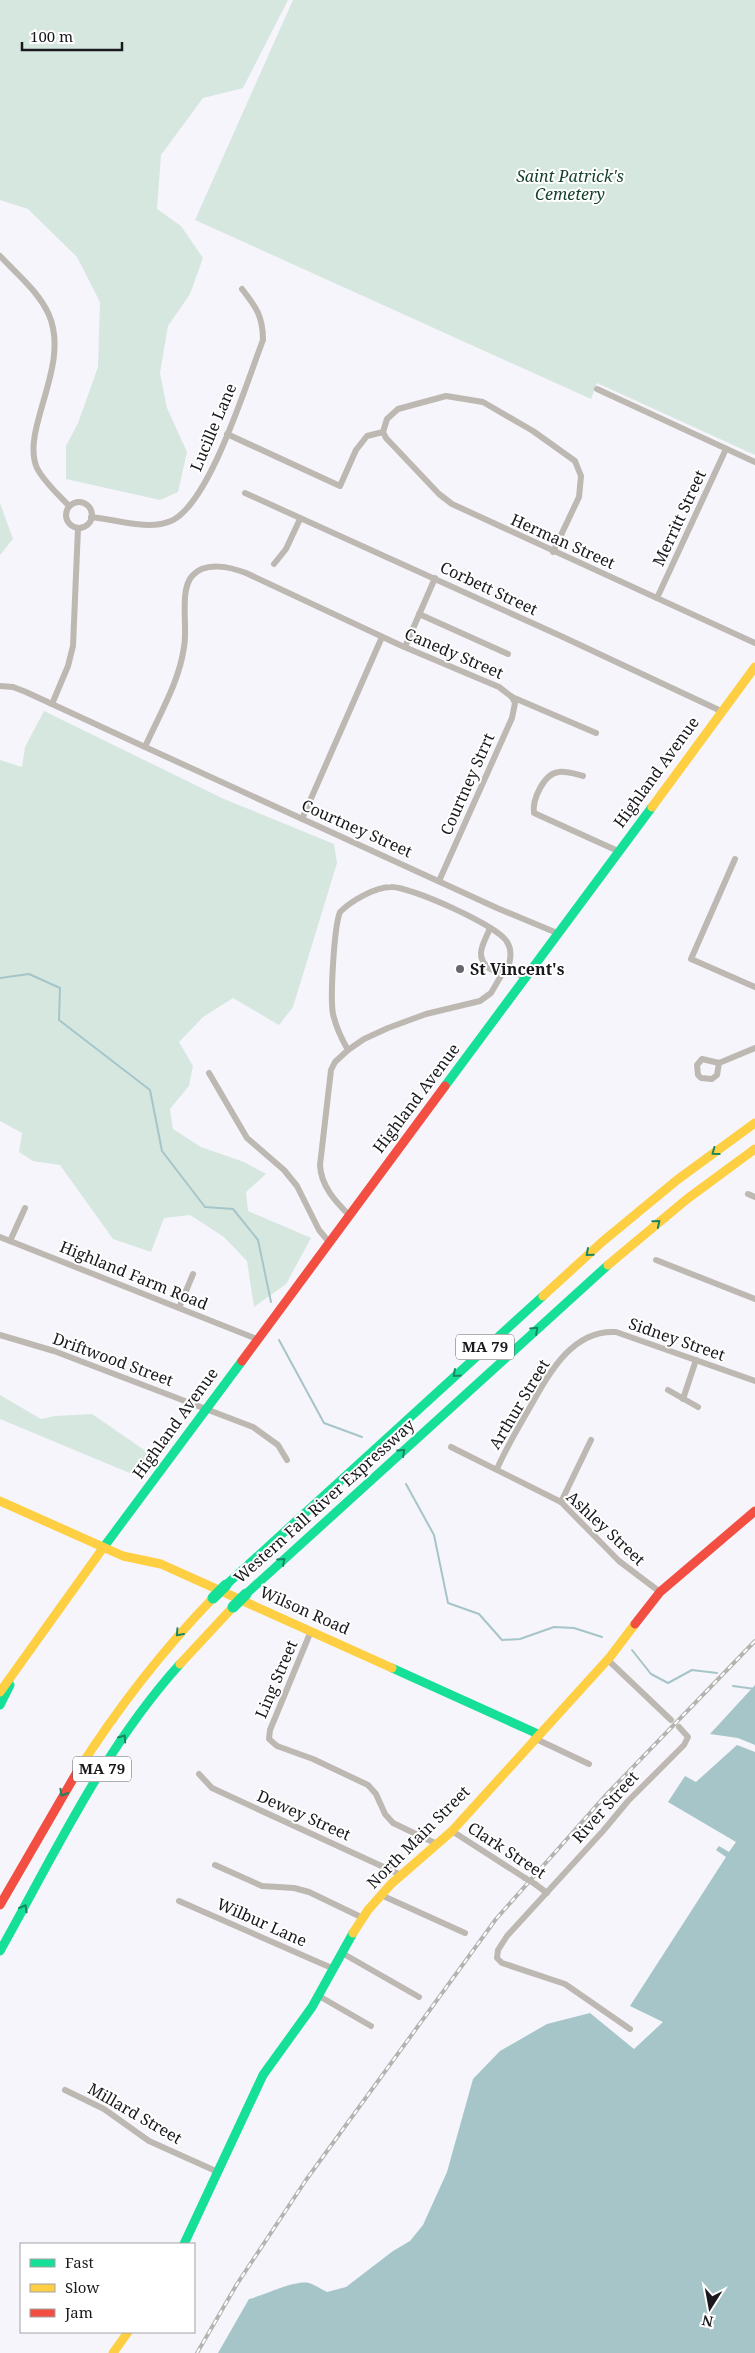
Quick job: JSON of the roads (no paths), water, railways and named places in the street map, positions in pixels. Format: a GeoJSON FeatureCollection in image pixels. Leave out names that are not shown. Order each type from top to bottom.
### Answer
{"type":"FeatureCollection","features":[{"type":"Feature","properties":{"kind":"main road","name":"Highland Avenue"},"geometry":{"type":"LineString","coordinates":[[21,1663],[103,1548],[755,667]]}},
{"type":"Feature","properties":{"kind":"main road","name":"Western Fall River Expressway"},"geometry":{"type":"LineString","coordinates":[[0,1905],[70,1781],[104,1729],[155,1661],[212,1598],[602,1242],[677,1180],[755,1123]]}},
{"type":"Feature","properties":{"kind":"main road","name":"Western Fall River Expressway"},"geometry":{"type":"LineString","coordinates":[[0,1951],[81,1804],[112,1752],[163,1684],[233,1607],[612,1260],[687,1199],[755,1149]]}},
{"type":"Feature","properties":{"kind":"main road","name":"Wilson Road"},"geometry":{"type":"LineString","coordinates":[[0,1501],[123,1556],[161,1564],[311,1631],[536,1736]]}},
{"type":"Feature","properties":{"kind":"main road","name":"North Main Street"},"geometry":{"type":"LineString","coordinates":[[184,2243],[263,2075],[319,1996],[342,1952],[363,1918],[381,1895],[401,1875],[452,1831],[536,1736],[608,1660],[660,1592],[755,1511]]}},
{"type":"Feature","properties":{"kind":"main road"},"geometry":{"type":"LineString","coordinates":[[0,1692],[21,1663]]}},
{"type":"Feature","properties":{"kind":"main road"},"geometry":{"type":"LineString","coordinates":[[0,1705],[21,1663]]}},
{"type":"Feature","properties":{"kind":"main road"},"geometry":{"type":"LineString","coordinates":[[113,2353],[127,2333]]}},
{"type":"Feature","properties":{"kind":"street"},"geometry":{"type":"LineString","coordinates":[[0,256],[34,290],[49,314],[55,339],[54,364],[36,433],[34,452],[37,467],[46,481],[69,506]]}},
{"type":"Feature","properties":{"kind":"street","name":"Lucille Lane"},"geometry":{"type":"LineString","coordinates":[[91,517],[157,525],[177,517],[185,510],[208,477],[227,434],[263,340],[263,323],[256,306],[242,289]]}},
{"type":"Feature","properties":{"kind":"street"},"geometry":{"type":"LineString","coordinates":[[597,390],[755,462]]}},
{"type":"Feature","properties":{"kind":"street"},"geometry":{"type":"LineString","coordinates":[[227,434],[340,486],[356,450],[367,436],[384,432],[387,419],[398,409],[446,396],[484,402],[533,431],[575,461],[580,472],[581,485],[579,497],[553,552]]}},
{"type":"Feature","properties":{"kind":"street","name":"Herman Street"},"geometry":{"type":"LineString","coordinates":[[384,432],[386,438],[399,453],[449,502],[553,552],[755,643]]}},
{"type":"Feature","properties":{"kind":"street","name":"Merritt Street"},"geometry":{"type":"LineString","coordinates":[[657,598],[726,449]]}},
{"type":"Feature","properties":{"kind":"street","name":"Corbett Street"},"geometry":{"type":"LineString","coordinates":[[245,493],[435,578],[721,711]]}},
{"type":"Feature","properties":{"kind":"street"},"geometry":{"type":"LineString","coordinates":[[78,502],[84,503],[89,507],[91,517],[87,525],[78,528],[71,525],[67,520],[66,512],[69,506],[78,502]]}},
{"type":"Feature","properties":{"kind":"street"},"geometry":{"type":"LineString","coordinates":[[274,564],[280,559],[286,549],[300,519]]}},
{"type":"Feature","properties":{"kind":"street"},"geometry":{"type":"LineString","coordinates":[[52,704],[68,666],[72,646],[78,528]]}},
{"type":"Feature","properties":{"kind":"street"},"geometry":{"type":"LineString","coordinates":[[145,747],[172,689],[182,660],[185,641],[187,589],[191,577],[197,572],[218,566],[237,570],[382,637],[302,819]]}},
{"type":"Feature","properties":{"kind":"street"},"geometry":{"type":"LineString","coordinates":[[405,648],[435,578]]}},
{"type":"Feature","properties":{"kind":"street"},"geometry":{"type":"LineString","coordinates":[[419,614],[508,654]]}},
{"type":"Feature","properties":{"kind":"street","name":"Canedy Street"},"geometry":{"type":"LineString","coordinates":[[382,637],[499,687],[512,697],[596,733]]}},
{"type":"Feature","properties":{"kind":"street","name":"Courtney Street"},"geometry":{"type":"LineString","coordinates":[[0,686],[13,687],[52,704],[557,933]]}},
{"type":"Feature","properties":{"kind":"street","name":"Courtney Strrt"},"geometry":{"type":"LineString","coordinates":[[439,881],[512,718],[515,703],[512,697]]}},
{"type":"Feature","properties":{"kind":"street"},"geometry":{"type":"LineString","coordinates":[[583,776],[560,772],[553,774],[541,788],[535,801],[534,813],[618,850]]}},
{"type":"Feature","properties":{"kind":"street"},"geometry":{"type":"LineString","coordinates":[[735,859],[691,959],[755,987]]}},
{"type":"Feature","properties":{"kind":"street"},"geometry":{"type":"LineString","coordinates":[[348,1050],[338,1032],[332,1007],[335,932],[338,915],[342,910],[376,891],[396,887],[475,918],[504,938],[509,945],[511,955],[505,972],[491,993],[480,1001],[426,1014],[364,1038],[335,1062],[331,1070],[320,1165],[321,1176],[328,1190],[349,1215]]}},
{"type":"Feature","properties":{"kind":"street"},"geometry":{"type":"LineString","coordinates":[[490,928],[482,943],[481,956],[488,967],[517,973],[524,978]]}},
{"type":"Feature","properties":{"kind":"street"},"geometry":{"type":"LineString","coordinates":[[719,1063],[755,1048]]}},
{"type":"Feature","properties":{"kind":"street"},"geometry":{"type":"LineString","coordinates":[[209,1073],[251,1142],[284,1170],[294,1182],[319,1230],[329,1242]]}},
{"type":"Feature","properties":{"kind":"street"},"geometry":{"type":"LineString","coordinates":[[748,1194],[755,1197]]}},
{"type":"Feature","properties":{"kind":"street"},"geometry":{"type":"LineString","coordinates":[[10,1241],[24,1208]]}},
{"type":"Feature","properties":{"kind":"street","name":"Highland Farm Road"},"geometry":{"type":"LineString","coordinates":[[0,1237],[257,1340]]}},
{"type":"Feature","properties":{"kind":"street"},"geometry":{"type":"LineString","coordinates":[[656,1260],[755,1299]]}},
{"type":"Feature","properties":{"kind":"street"},"geometry":{"type":"LineString","coordinates":[[180,1308],[193,1274]]}},
{"type":"Feature","properties":{"kind":"street","name":"Sidney Street"},"geometry":{"type":"LineString","coordinates":[[590,1336],[616,1332],[755,1380]]}},
{"type":"Feature","properties":{"kind":"street","name":"Driftwood Street"},"geometry":{"type":"LineString","coordinates":[[0,1335],[54,1351],[159,1390],[257,1430],[278,1445],[287,1460]]}},
{"type":"Feature","properties":{"kind":"street","name":"Arthur Street"},"geometry":{"type":"LineString","coordinates":[[497,1469],[544,1381],[555,1365],[590,1336]]}},
{"type":"Feature","properties":{"kind":"street"},"geometry":{"type":"LineString","coordinates":[[683,1398],[696,1360]]}},
{"type":"Feature","properties":{"kind":"street"},"geometry":{"type":"LineString","coordinates":[[668,1390],[698,1407]]}},
{"type":"Feature","properties":{"kind":"street"},"geometry":{"type":"LineString","coordinates":[[561,1502],[591,1440]]}},
{"type":"Feature","properties":{"kind":"street","name":"Ashley Street"},"geometry":{"type":"LineString","coordinates":[[451,1447],[561,1502],[619,1561],[660,1592]]}},
{"type":"Feature","properties":{"kind":"street","name":"Ling Street"},"geometry":{"type":"LineString","coordinates":[[311,1631],[270,1730],[270,1739],[277,1746],[313,1759],[368,1785],[376,1794],[385,1814],[392,1823],[437,1844]]}},
{"type":"Feature","properties":{"kind":"street"},"geometry":{"type":"LineString","coordinates":[[608,1660],[671,1720]]}},
{"type":"Feature","properties":{"kind":"street","name":"River Street"},"geometry":{"type":"LineString","coordinates":[[630,2029],[565,1984],[502,1963],[497,1958],[498,1950],[507,1936],[628,1801],[686,1742],[688,1737],[679,1727]]}},
{"type":"Feature","properties":{"kind":"street","name":"Wilson Road"},"geometry":{"type":"LineString","coordinates":[[536,1736],[589,1764]]}},
{"type":"Feature","properties":{"kind":"street","name":"Dewey Street"},"geometry":{"type":"LineString","coordinates":[[199,1774],[212,1788],[401,1875]]}},
{"type":"Feature","properties":{"kind":"street","name":"Clark Street"},"geometry":{"type":"LineString","coordinates":[[452,1831],[547,1893]]}},
{"type":"Feature","properties":{"kind":"street"},"geometry":{"type":"LineString","coordinates":[[215,1865],[262,1886],[294,1888],[309,1892],[363,1918]]}},
{"type":"Feature","properties":{"kind":"street"},"geometry":{"type":"LineString","coordinates":[[381,1895],[465,1933]]}},
{"type":"Feature","properties":{"kind":"street","name":"Wilbur Lane"},"geometry":{"type":"LineString","coordinates":[[179,1901],[334,1970]]}},
{"type":"Feature","properties":{"kind":"street"},"geometry":{"type":"LineString","coordinates":[[342,1952],[419,1997]]}},
{"type":"Feature","properties":{"kind":"street"},"geometry":{"type":"LineString","coordinates":[[319,1996],[371,2026]]}},
{"type":"Feature","properties":{"kind":"street","name":"Millard Street"},"geometry":{"type":"LineString","coordinates":[[65,2090],[104,2109],[149,2141],[218,2172]]}},
{"type":"Feature","properties":{"kind":"water"},"geometry":{"type":"Polygon","coordinates":[[[755,1685],[755,1745],[738,1738],[710,1734],[755,1685]]]}},
{"type":"Feature","properties":{"kind":"water"},"geometry":{"type":"Polygon","coordinates":[[[737,1745],[755,1752],[755,2353],[218,2353],[249,2299],[303,2283],[309,2283],[327,2292],[346,2287],[393,2251],[410,2241],[423,2225],[447,2172],[473,2079],[500,2051],[547,2024],[590,2013],[634,2049],[663,2022],[630,2006],[726,1857],[716,1850],[719,1846],[729,1852],[736,1842],[668,1802],[685,1776],[696,1782],[737,1745]]]}},
{"type":"Feature","properties":{"kind":"waterway"},"geometry":{"type":"LineString","coordinates":[[0,978],[29,974],[60,988],[59,1020],[150,1090],[162,1151],[205,1207],[233,1209],[258,1240],[271,1302]]}},
{"type":"Feature","properties":{"kind":"waterway"},"geometry":{"type":"LineString","coordinates":[[279,1340],[324,1423],[362,1437]]}},
{"type":"Feature","properties":{"kind":"waterway"},"geometry":{"type":"LineString","coordinates":[[406,1484],[434,1535],[448,1603],[479,1614],[502,1640],[520,1639],[554,1627],[574,1628],[602,1637]]}},
{"type":"Feature","properties":{"kind":"waterway"},"geometry":{"type":"LineString","coordinates":[[632,1650],[651,1674],[668,1683],[692,1670],[717,1673]]}},
{"type":"Feature","properties":{"kind":"waterway"},"geometry":{"type":"LineString","coordinates":[[733,1686],[755,1689]]}},
{"type":"Feature","properties":{"kind":"railway"},"geometry":{"type":"LineString","coordinates":[[197,2353],[237,2284],[306,2180],[496,1919],[605,1796],[755,1641]]}},
{"type":"Feature","properties":{"kind":"place","name":"St Vincent's"},"geometry":{"type":"Point","coordinates":[460,969]}},
{"type":"Feature","properties":{"kind":"park label","name":"Saint Patrick's Cemetery"},"geometry":{"type":"Point","coordinates":[570,185]}}]}
